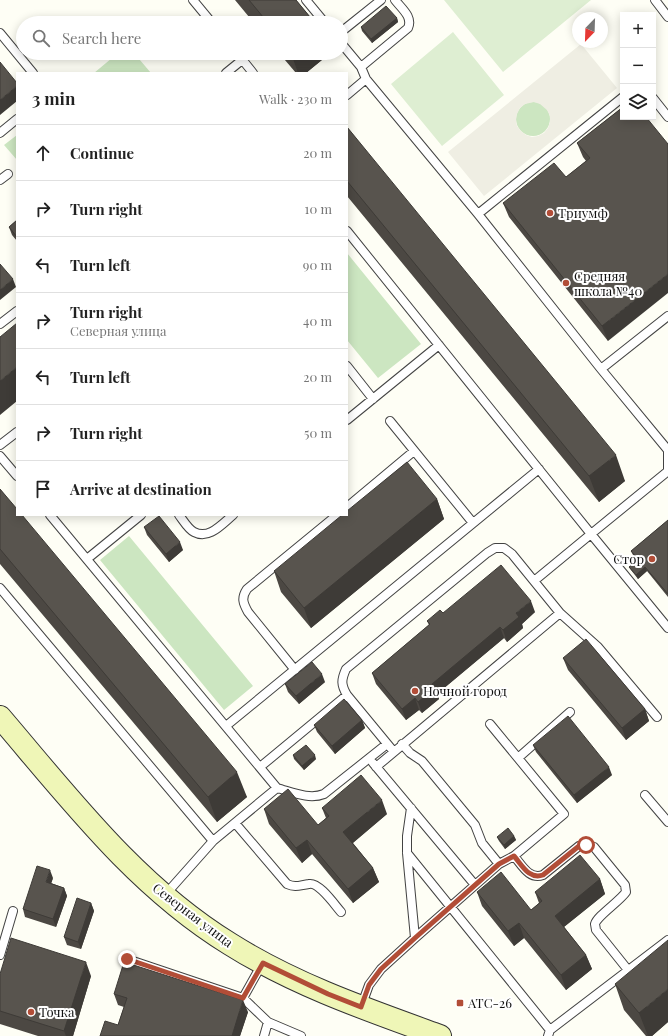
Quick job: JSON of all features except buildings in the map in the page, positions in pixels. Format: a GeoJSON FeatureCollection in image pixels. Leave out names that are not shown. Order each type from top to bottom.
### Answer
{"type":"FeatureCollection","features":[{"type":"Feature","properties":{"kind":"main road","name":"Северная улица"},"geometry":{"type":"LineString","coordinates":[[0,717],[94,827],[138,873],[164,896],[229,944],[263,963],[328,994],[440,1036]]}},
{"type":"Feature","properties":{"kind":"lane"},"geometry":{"type":"LineString","coordinates":[[193,0],[206,16]]}},
{"type":"Feature","properties":{"kind":"lane"},"geometry":{"type":"LineString","coordinates":[[306,0],[319,16]]}},
{"type":"Feature","properties":{"kind":"lane"},"geometry":{"type":"LineString","coordinates":[[348,26],[381,0]]}},
{"type":"Feature","properties":{"kind":"lane"},"geometry":{"type":"LineString","coordinates":[[361,67],[408,28],[410,23],[409,16],[395,0]]}},
{"type":"Feature","properties":{"kind":"lane"},"geometry":{"type":"LineString","coordinates":[[655,0],[668,17]]}},
{"type":"Feature","properties":{"kind":"lane"},"geometry":{"type":"LineString","coordinates":[[0,33],[16,52]]}},
{"type":"Feature","properties":{"kind":"lane"},"geometry":{"type":"LineString","coordinates":[[348,51],[361,67],[366,79],[478,214],[601,369],[668,449],[668,471],[534,581]]}},
{"type":"Feature","properties":{"kind":"lane"},"geometry":{"type":"LineString","coordinates":[[22,60],[32,72]]}},
{"type":"Feature","properties":{"kind":"lane"},"geometry":{"type":"LineString","coordinates":[[227,72],[242,60],[252,72]]}},
{"type":"Feature","properties":{"kind":"lane"},"geometry":{"type":"LineString","coordinates":[[348,94],[366,79]]}},
{"type":"Feature","properties":{"kind":"lane"},"geometry":{"type":"LineString","coordinates":[[478,214],[620,99]]}},
{"type":"Feature","properties":{"kind":"lane"},"geometry":{"type":"LineString","coordinates":[[656,102],[668,117]]}},
{"type":"Feature","properties":{"kind":"lane"},"geometry":{"type":"LineString","coordinates":[[0,133],[16,120]]}},
{"type":"Feature","properties":{"kind":"lane"},"geometry":{"type":"LineString","coordinates":[[0,180],[8,174]]}},
{"type":"Feature","properties":{"kind":"lane"},"geometry":{"type":"LineString","coordinates":[[348,232],[668,628]]}},
{"type":"Feature","properties":{"kind":"lane"},"geometry":{"type":"LineString","coordinates":[[0,324],[16,312]]}},
{"type":"Feature","properties":{"kind":"lane"},"geometry":{"type":"LineString","coordinates":[[601,369],[668,316]]}},
{"type":"Feature","properties":{"kind":"lane"},"geometry":{"type":"LineString","coordinates":[[348,419],[439,345]]}},
{"type":"Feature","properties":{"kind":"lane"},"geometry":{"type":"LineString","coordinates":[[348,367],[373,399]]}},
{"type":"Feature","properties":{"kind":"lane"},"geometry":{"type":"LineString","coordinates":[[390,421],[473,523]]}},
{"type":"Feature","properties":{"kind":"lane"},"geometry":{"type":"LineString","coordinates":[[0,445],[16,433]]}},
{"type":"Feature","properties":{"kind":"lane"},"geometry":{"type":"LineString","coordinates":[[348,506],[414,451]]}},
{"type":"Feature","properties":{"kind":"lane"},"geometry":{"type":"LineString","coordinates":[[0,456],[16,475]]}},
{"type":"Feature","properties":{"kind":"lane"},"geometry":{"type":"LineString","coordinates":[[226,726],[539,469]]}},
{"type":"Feature","properties":{"kind":"lane"},"geometry":{"type":"LineString","coordinates":[[51,516],[277,788],[302,795],[319,796],[330,791],[387,744]]}},
{"type":"Feature","properties":{"kind":"lane"},"geometry":{"type":"LineString","coordinates":[[87,559],[140,516]]}},
{"type":"Feature","properties":{"kind":"lane"},"geometry":{"type":"LineString","coordinates":[[180,516],[193,532],[202,535],[212,533],[232,516]]}},
{"type":"Feature","properties":{"kind":"lane"},"geometry":{"type":"LineString","coordinates":[[295,670],[248,612],[243,604],[243,596],[246,589],[336,516]]}},
{"type":"Feature","properties":{"kind":"lane"},"geometry":{"type":"LineString","coordinates":[[394,752],[342,687],[342,678],[346,669],[486,553],[495,548],[504,548],[512,554],[560,612],[598,647],[657,717]]}},
{"type":"Feature","properties":{"kind":"lane"},"geometry":{"type":"LineString","coordinates":[[0,588],[213,841]]}},
{"type":"Feature","properties":{"kind":"lane"},"geometry":{"type":"LineString","coordinates":[[376,767],[560,612]]}},
{"type":"Feature","properties":{"kind":"lane"},"geometry":{"type":"LineString","coordinates":[[260,767],[347,695]]}},
{"type":"Feature","properties":{"kind":"lane"},"geometry":{"type":"LineString","coordinates":[[518,758],[570,712]]}},
{"type":"Feature","properties":{"kind":"lane"},"geometry":{"type":"LineString","coordinates":[[361,1007],[374,976],[499,864],[514,856],[564,814],[490,724]]}},
{"type":"Feature","properties":{"kind":"lane"},"geometry":{"type":"LineString","coordinates":[[402,744],[410,753],[422,761],[474,825],[482,843],[499,864]]}},
{"type":"Feature","properties":{"kind":"lane"},"geometry":{"type":"LineString","coordinates":[[369,758],[475,885]]}},
{"type":"Feature","properties":{"kind":"lane"},"geometry":{"type":"LineString","coordinates":[[164,896],[213,841],[277,788]]}},
{"type":"Feature","properties":{"kind":"lane"},"geometry":{"type":"LineString","coordinates":[[645,795],[668,822]]}},
{"type":"Feature","properties":{"kind":"lane"},"geometry":{"type":"LineString","coordinates":[[411,808],[406,853],[415,938]]}},
{"type":"Feature","properties":{"kind":"lane"},"geometry":{"type":"LineString","coordinates":[[235,823],[287,884],[294,887],[311,883],[319,887],[341,912]]}},
{"type":"Feature","properties":{"kind":"lane"},"geometry":{"type":"LineString","coordinates":[[514,856],[530,875],[537,877],[543,875],[579,846],[586,845],[594,847],[625,886],[626,892],[622,898],[598,918],[595,924],[596,930],[628,970]]}},
{"type":"Feature","properties":{"kind":"lane"},"geometry":{"type":"LineString","coordinates":[[406,853],[451,906],[549,1033],[668,940]]}},
{"type":"Feature","properties":{"kind":"lane"},"geometry":{"type":"LineString","coordinates":[[0,955],[13,911]]}},
{"type":"Feature","properties":{"kind":"lane"},"geometry":{"type":"LineString","coordinates":[[127,959],[243,998],[268,1022],[301,1036]]}},
{"type":"Feature","properties":{"kind":"lane"},"geometry":{"type":"LineString","coordinates":[[243,998],[263,963]]}},
{"type":"Feature","properties":{"kind":"lane"},"geometry":{"type":"LineString","coordinates":[[264,1036],[268,1022]]}},
{"type":"Feature","properties":{"kind":"green space"},"geometry":{"type":"Polygon","coordinates":[[[444,0],[591,0],[576,12],[572,12],[572,16],[503,72],[444,0]]]}},
{"type":"Feature","properties":{"kind":"green space"},"geometry":{"type":"Polygon","coordinates":[[[453,32],[504,95],[442,146],[391,84],[453,32]]]}},
{"type":"Feature","properties":{"kind":"green space"},"geometry":{"type":"Polygon","coordinates":[[[110,60],[140,60],[150,72],[95,72],[110,60]]]}},
{"type":"Feature","properties":{"kind":"green space"},"geometry":{"type":"Polygon","coordinates":[[[530,102],[536,102],[540,103],[547,109],[550,119],[549,126],[543,133],[536,136],[530,136],[526,135],[519,129],[516,122],[516,116],[517,112],[523,105],[530,102]]]}},
{"type":"Feature","properties":{"kind":"green space"},"geometry":{"type":"Polygon","coordinates":[[[16,136],[16,159],[4,145],[16,136]]]}},
{"type":"Feature","properties":{"kind":"green space"},"geometry":{"type":"Polygon","coordinates":[[[348,254],[421,344],[378,378],[348,341],[348,254]]]}},
{"type":"Feature","properties":{"kind":"green space"},"geometry":{"type":"Polygon","coordinates":[[[129,536],[253,686],[224,710],[100,560],[129,536]]]}},
{"type":"Feature","properties":{"kind":"shaded area"},"geometry":{"type":"Polygon","coordinates":[[[576,48],[584,48],[617,88],[484,196],[448,152],[576,48]],[[534,102],[525,104],[520,108],[517,114],[517,126],[526,135],[532,137],[544,133],[550,122],[550,116],[547,110],[540,104],[534,102]]]}},
{"type":"Feature","properties":{"kind":"place","name":"Триумф"},"geometry":{"type":"Point","coordinates":[550,213]}},
{"type":"Feature","properties":{"kind":"place","name":"Средняя школа №40"},"geometry":{"type":"Point","coordinates":[566,283]}},
{"type":"Feature","properties":{"kind":"place","name":"Стор"},"geometry":{"type":"Point","coordinates":[652,559]}},
{"type":"Feature","properties":{"kind":"place","name":"Ночной город"},"geometry":{"type":"Point","coordinates":[415,691]}},
{"type":"Feature","properties":{"kind":"place","name":"АТС-26"},"geometry":{"type":"Point","coordinates":[460,1003]}},
{"type":"Feature","properties":{"kind":"place","name":"Точка"},"geometry":{"type":"Point","coordinates":[31,1012]}},
{"type":"Feature","properties":{"kind":"route"},"geometry":{"type":"LineString","coordinates":[[127,959],[243,998],[263,963],[328,994],[361,1007],[374,976],[391,959],[499,864],[514,856],[530,875],[537,877],[543,875],[579,846],[586,845]]}}]}
